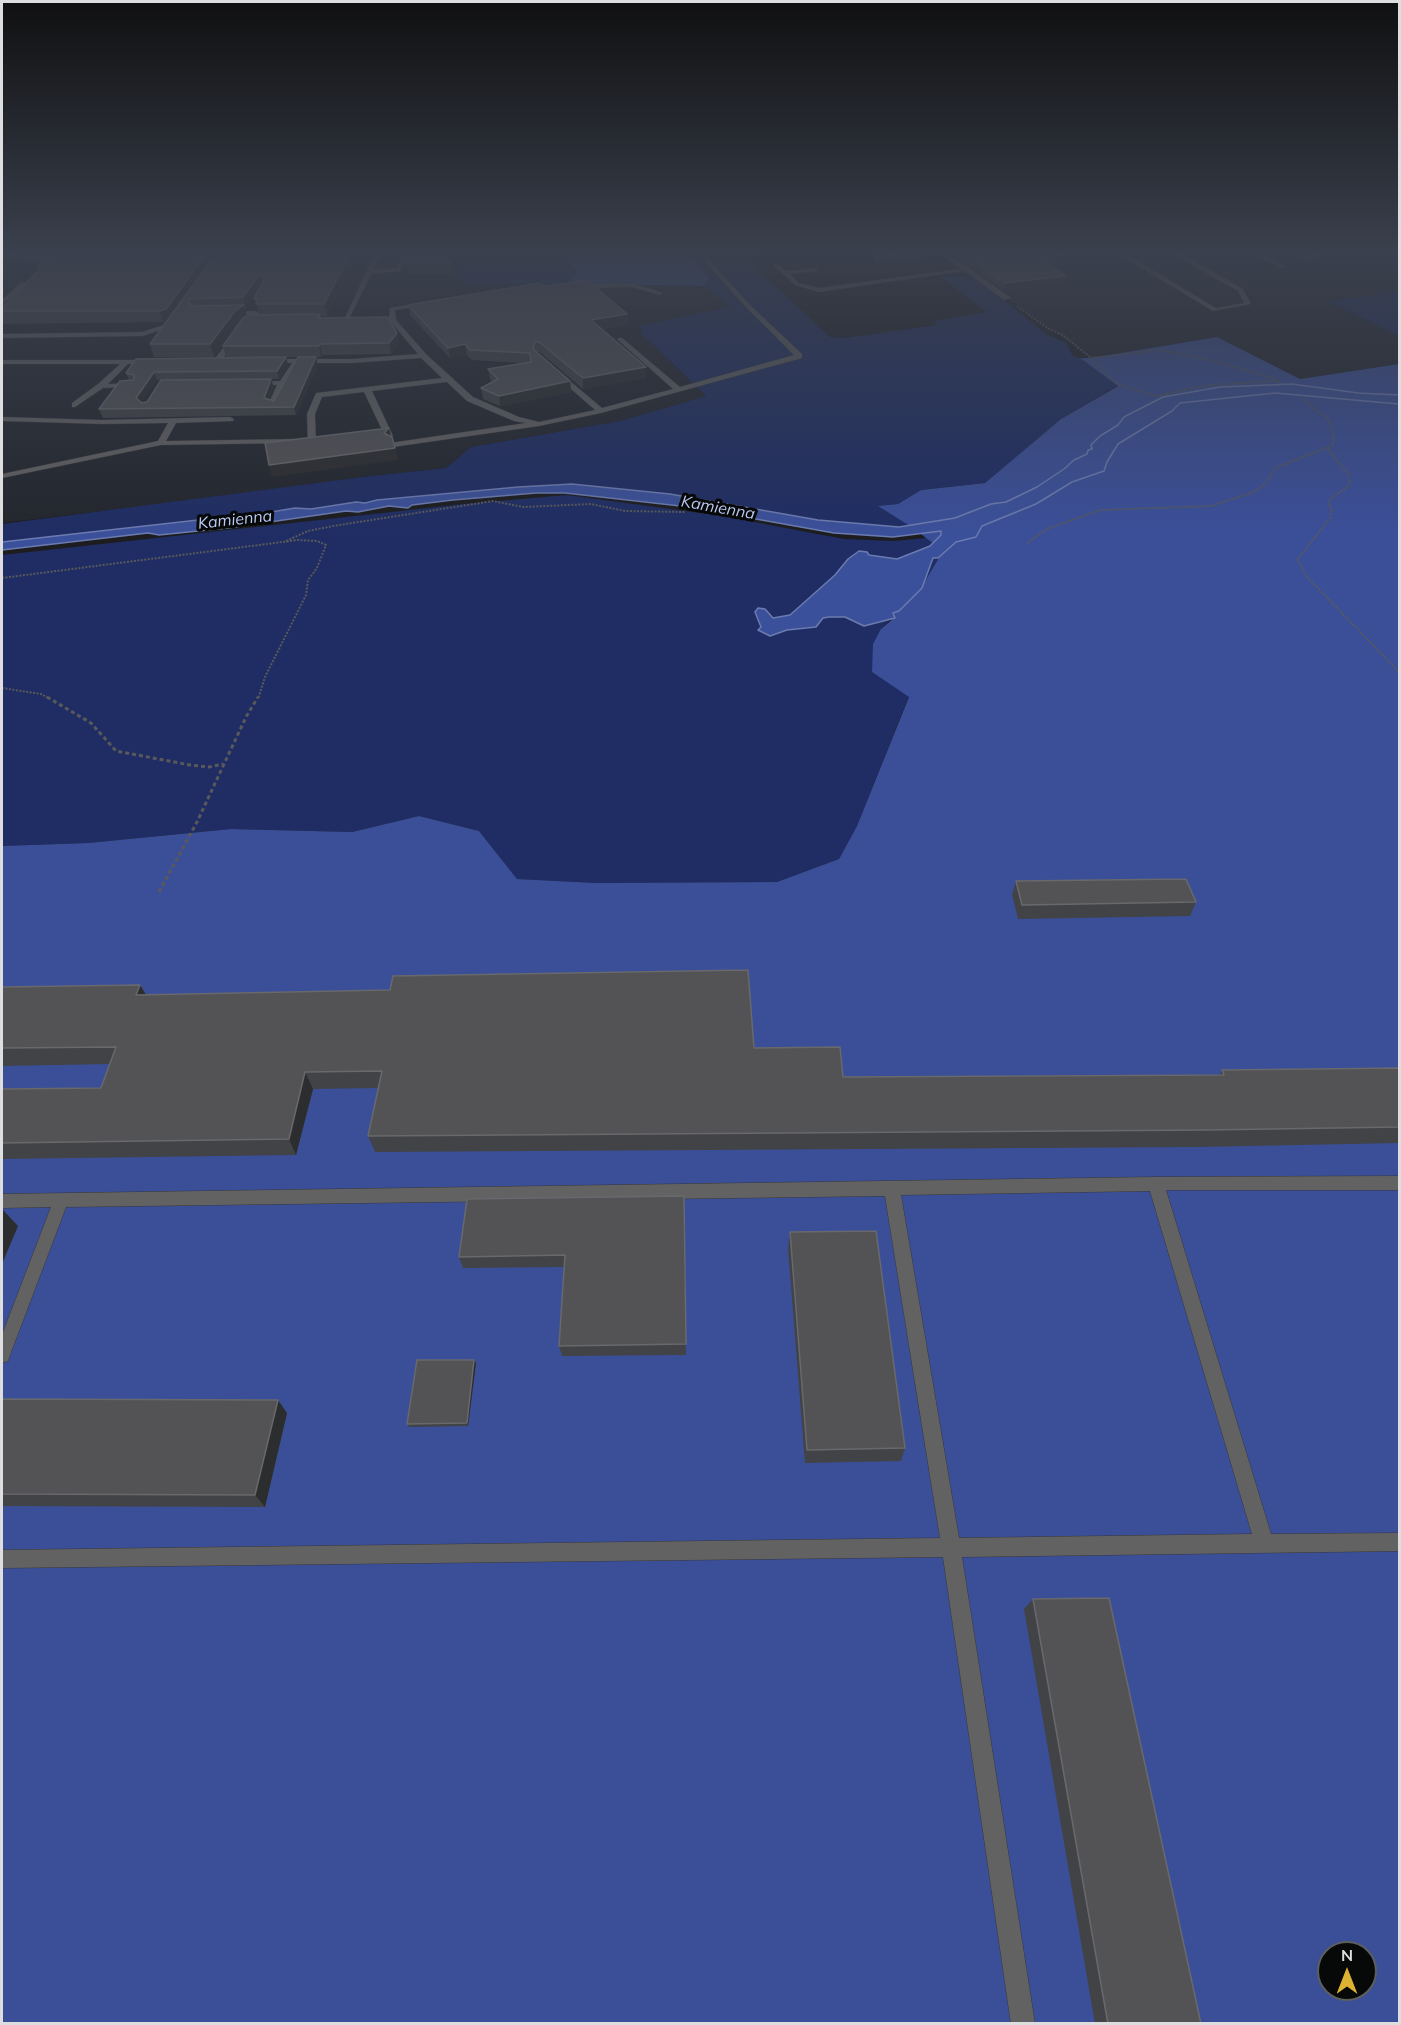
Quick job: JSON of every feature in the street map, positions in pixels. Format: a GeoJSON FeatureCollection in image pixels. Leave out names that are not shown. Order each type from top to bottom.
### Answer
{"type":"FeatureCollection","features":[{"type":"Feature","properties":{"kind":"lane"},"geometry":{"type":"LineString","coordinates":[[218,361],[229,346]]}},
{"type":"Feature","properties":{"kind":"lane"},"geometry":{"type":"LineString","coordinates":[[414,346],[470,399],[517,419],[539,423]]}},
{"type":"Feature","properties":{"kind":"lane"},"geometry":{"type":"LineString","coordinates":[[628,346],[678,389]]}},
{"type":"Feature","properties":{"kind":"lane"},"geometry":{"type":"LineString","coordinates":[[393,445],[539,423],[601,411],[799,356],[788,346]]}},
{"type":"Feature","properties":{"kind":"lane"},"geometry":{"type":"LineString","coordinates":[[263,361],[375,360],[423,356]]}},
{"type":"Feature","properties":{"kind":"lane"},"geometry":{"type":"LineString","coordinates":[[206,361],[229,361]]}},
{"type":"Feature","properties":{"kind":"lane"},"geometry":{"type":"LineString","coordinates":[[272,405],[297,361]]}},
{"type":"Feature","properties":{"kind":"lane"},"geometry":{"type":"LineString","coordinates":[[2,362],[161,362]]}},
{"type":"Feature","properties":{"kind":"lane"},"geometry":{"type":"LineString","coordinates":[[75,405],[101,386],[126,362]]}},
{"type":"Feature","properties":{"kind":"lane"},"geometry":{"type":"LineString","coordinates":[[548,364],[601,411]]}},
{"type":"Feature","properties":{"kind":"lane"},"geometry":{"type":"LineString","coordinates":[[334,444],[312,447],[311,414],[319,395],[449,378]]}},
{"type":"Feature","properties":{"kind":"lane"},"geometry":{"type":"LineString","coordinates":[[240,384],[282,384]]}},
{"type":"Feature","properties":{"kind":"lane"},"geometry":{"type":"LineString","coordinates":[[101,386],[132,385]]}},
{"type":"Feature","properties":{"kind":"lane"},"geometry":{"type":"LineString","coordinates":[[367,389],[389,436],[367,439]]}},
{"type":"Feature","properties":{"kind":"lane"},"geometry":{"type":"LineString","coordinates":[[2,419],[230,420]]}},
{"type":"Feature","properties":{"kind":"lane"},"geometry":{"type":"LineString","coordinates":[[161,443],[173,421]]}},
{"type":"Feature","properties":{"kind":"lane"},"geometry":{"type":"LineString","coordinates":[[2,476],[161,443],[312,441]]}},
{"type":"Feature","properties":{"kind":"lane"},"geometry":{"type":"LineString","coordinates":[[2,1201],[892,1190],[1156,1184],[1400,1184]]}},
{"type":"Feature","properties":{"kind":"lane"},"geometry":{"type":"LineString","coordinates":[[1156,1184],[1264,1543]]}},
{"type":"Feature","properties":{"kind":"lane"},"geometry":{"type":"LineString","coordinates":[[892,1190],[951,1548],[1023,2024]]}},
{"type":"Feature","properties":{"kind":"lane"},"geometry":{"type":"LineString","coordinates":[[2,1355],[61,1201]]}},
{"type":"Feature","properties":{"kind":"lane"},"geometry":{"type":"LineString","coordinates":[[2,1559],[1400,1542]]}},
{"type":"Feature","properties":{"kind":"path"},"geometry":{"type":"LineString","coordinates":[[1076,346],[1119,385],[1156,396],[1209,385],[1266,384],[1276,380]]}},
{"type":"Feature","properties":{"kind":"path"},"geometry":{"type":"LineString","coordinates":[[1091,358],[1156,349],[1210,360],[1276,380],[1281,384]]}},
{"type":"Feature","properties":{"kind":"path"},"geometry":{"type":"LineString","coordinates":[[1028,543],[1033,537],[1047,529],[1100,510],[1211,506],[1254,492],[1266,483],[1273,471],[1280,466],[1301,456],[1328,449],[1333,445],[1328,419],[1301,398]]}},
{"type":"Feature","properties":{"kind":"path"},"geometry":{"type":"LineString","coordinates":[[1328,449],[1349,475],[1350,485],[1330,499],[1328,502],[1332,512],[1323,528],[1297,560],[1309,579],[1400,673]]}},
{"type":"Feature","properties":{"kind":"path"},"geometry":{"type":"LineString","coordinates":[[283,542],[308,531],[333,526],[493,501],[523,507],[591,504],[625,511],[684,512]]}},
{"type":"Feature","properties":{"kind":"path"},"geometry":{"type":"LineString","coordinates":[[2,578],[283,542],[318,541],[326,545],[317,568],[308,580],[306,596],[265,677],[257,701],[246,717],[197,822],[159,892]]}},
{"type":"Feature","properties":{"kind":"path"},"geometry":{"type":"LineString","coordinates":[[2,688],[41,694],[56,701],[91,723],[116,751],[190,765],[209,767],[224,764]]}},
{"type":"Feature","properties":{"kind":"shaded area"},"geometry":{"type":"Polygon","coordinates":[[[2,346],[654,346],[706,396],[620,421],[471,447],[446,468],[2,523],[2,346]]]}},
{"type":"Feature","properties":{"kind":"shaded area"},"geometry":{"type":"Polygon","coordinates":[[[654,346],[1067,346],[1073,356],[1080,358],[1118,385],[1061,419],[985,483],[921,490],[898,504],[879,506],[913,528],[877,530],[566,488],[2,544],[2,524],[446,468],[471,447],[620,421],[706,396],[654,346]]]}},
{"type":"Feature","properties":{"kind":"shaded area"},"geometry":{"type":"Polygon","coordinates":[[[1073,346],[1166,346],[1091,358],[1073,346]]]}},
{"type":"Feature","properties":{"kind":"shaded area"},"geometry":{"type":"Polygon","coordinates":[[[1166,346],[1234,346],[1300,379],[1399,364],[1399,2023],[2,2023],[2,846],[88,843],[231,829],[352,832],[419,816],[479,831],[517,879],[596,883],[777,882],[839,859],[857,826],[909,697],[872,672],[873,644],[881,629],[894,618],[892,613],[921,588],[943,551],[913,528],[878,506],[898,504],[921,490],[985,483],[1061,419],[1118,386],[1080,358],[1166,346]]]}},
{"type":"Feature","properties":{"kind":"shaded area"},"geometry":{"type":"Polygon","coordinates":[[[1234,346],[1399,346],[1399,364],[1300,379],[1234,346]]]}},
{"type":"Feature","properties":{"kind":"shaded area"},"geometry":{"type":"Polygon","coordinates":[[[567,495],[722,516],[844,539],[894,541],[926,538],[943,551],[922,588],[881,629],[872,672],[909,696],[857,826],[839,859],[777,882],[596,883],[517,879],[479,831],[419,816],[352,832],[231,829],[88,843],[2,846],[2,555],[464,504],[567,495]]]}},
{"type":"Feature","properties":{"kind":"water","name":"Kamienna"},"geometry":{"type":"Polygon","coordinates":[[[1292,384],[1358,393],[1399,395],[1399,404],[1275,393],[1180,403],[1172,411],[1118,444],[1104,471],[1072,482],[1036,504],[982,526],[976,537],[956,542],[938,558],[933,558],[922,588],[899,611],[893,613],[895,618],[864,626],[845,617],[829,617],[823,618],[816,627],[787,630],[770,636],[758,630],[761,627],[755,612],[758,608],[765,609],[773,618],[790,615],[859,551],[867,552],[869,555],[897,559],[930,546],[941,535],[941,531],[893,537],[834,533],[689,507],[565,493],[536,493],[453,500],[412,505],[408,508],[389,506],[228,528],[159,535],[148,533],[2,550],[2,542],[207,519],[230,519],[295,508],[311,509],[356,502],[572,484],[670,494],[818,520],[899,527],[955,518],[991,504],[1006,502],[1037,487],[1074,460],[1087,454],[1088,450],[1092,449],[1091,445],[1100,436],[1118,425],[1124,417],[1163,397],[1220,387],[1292,384]]]}},
{"type":"Feature","properties":{"kind":"building"},"geometry":{"type":"Polygon","coordinates":[[[223,346],[319,346],[319,346],[223,346]]]}},
{"type":"Feature","properties":{"kind":"building"},"geometry":{"type":"Polygon","coordinates":[[[466,346],[534,346],[533,349],[570,381],[499,396],[481,388],[498,379],[488,369],[531,362],[530,353],[470,350],[466,346]]]}},
{"type":"Feature","properties":{"kind":"building"},"geometry":{"type":"Polygon","coordinates":[[[543,346],[621,346],[646,367],[583,378],[543,346]]]}},
{"type":"Feature","properties":{"kind":"building"},"geometry":{"type":"Polygon","coordinates":[[[286,357],[277,371],[154,372],[136,398],[142,403],[147,402],[161,380],[271,379],[264,398],[274,401],[298,357],[316,357],[294,407],[99,409],[120,381],[134,380],[134,375],[126,373],[136,359],[286,357]]]}},
{"type":"Feature","properties":{"kind":"building"},"geometry":{"type":"Polygon","coordinates":[[[389,428],[384,433],[392,437],[395,448],[269,465],[265,443],[389,428]]]}},
{"type":"Feature","properties":{"kind":"building"},"geometry":{"type":"Polygon","coordinates":[[[1186,879],[1196,902],[1022,905],[1016,881],[1186,879]]]}},
{"type":"Feature","properties":{"kind":"building"},"geometry":{"type":"Polygon","coordinates":[[[748,970],[754,1048],[840,1047],[843,1077],[1224,1075],[1222,1070],[1400,1068],[1400,1127],[368,1136],[382,1071],[305,1072],[289,1139],[2,1143],[2,1089],[101,1088],[116,1047],[2,1048],[2,987],[140,985],[136,995],[390,990],[393,976],[748,970]]]}},
{"type":"Feature","properties":{"kind":"building"},"geometry":{"type":"Polygon","coordinates":[[[684,1196],[686,1344],[559,1346],[565,1255],[459,1257],[467,1199],[684,1196]]]}},
{"type":"Feature","properties":{"kind":"building"},"geometry":{"type":"Polygon","coordinates":[[[876,1231],[905,1448],[807,1450],[790,1232],[876,1231]]]}},
{"type":"Feature","properties":{"kind":"building"},"geometry":{"type":"Polygon","coordinates":[[[417,1360],[474,1360],[467,1423],[407,1424],[417,1360]]]}},
{"type":"Feature","properties":{"kind":"building"},"geometry":{"type":"Polygon","coordinates":[[[2,1399],[278,1400],[255,1495],[2,1494],[2,1399]]]}},
{"type":"Feature","properties":{"kind":"building"},"geometry":{"type":"Polygon","coordinates":[[[1109,1598],[1201,2024],[1108,2024],[1033,1599],[1109,1598]]]}}]}
